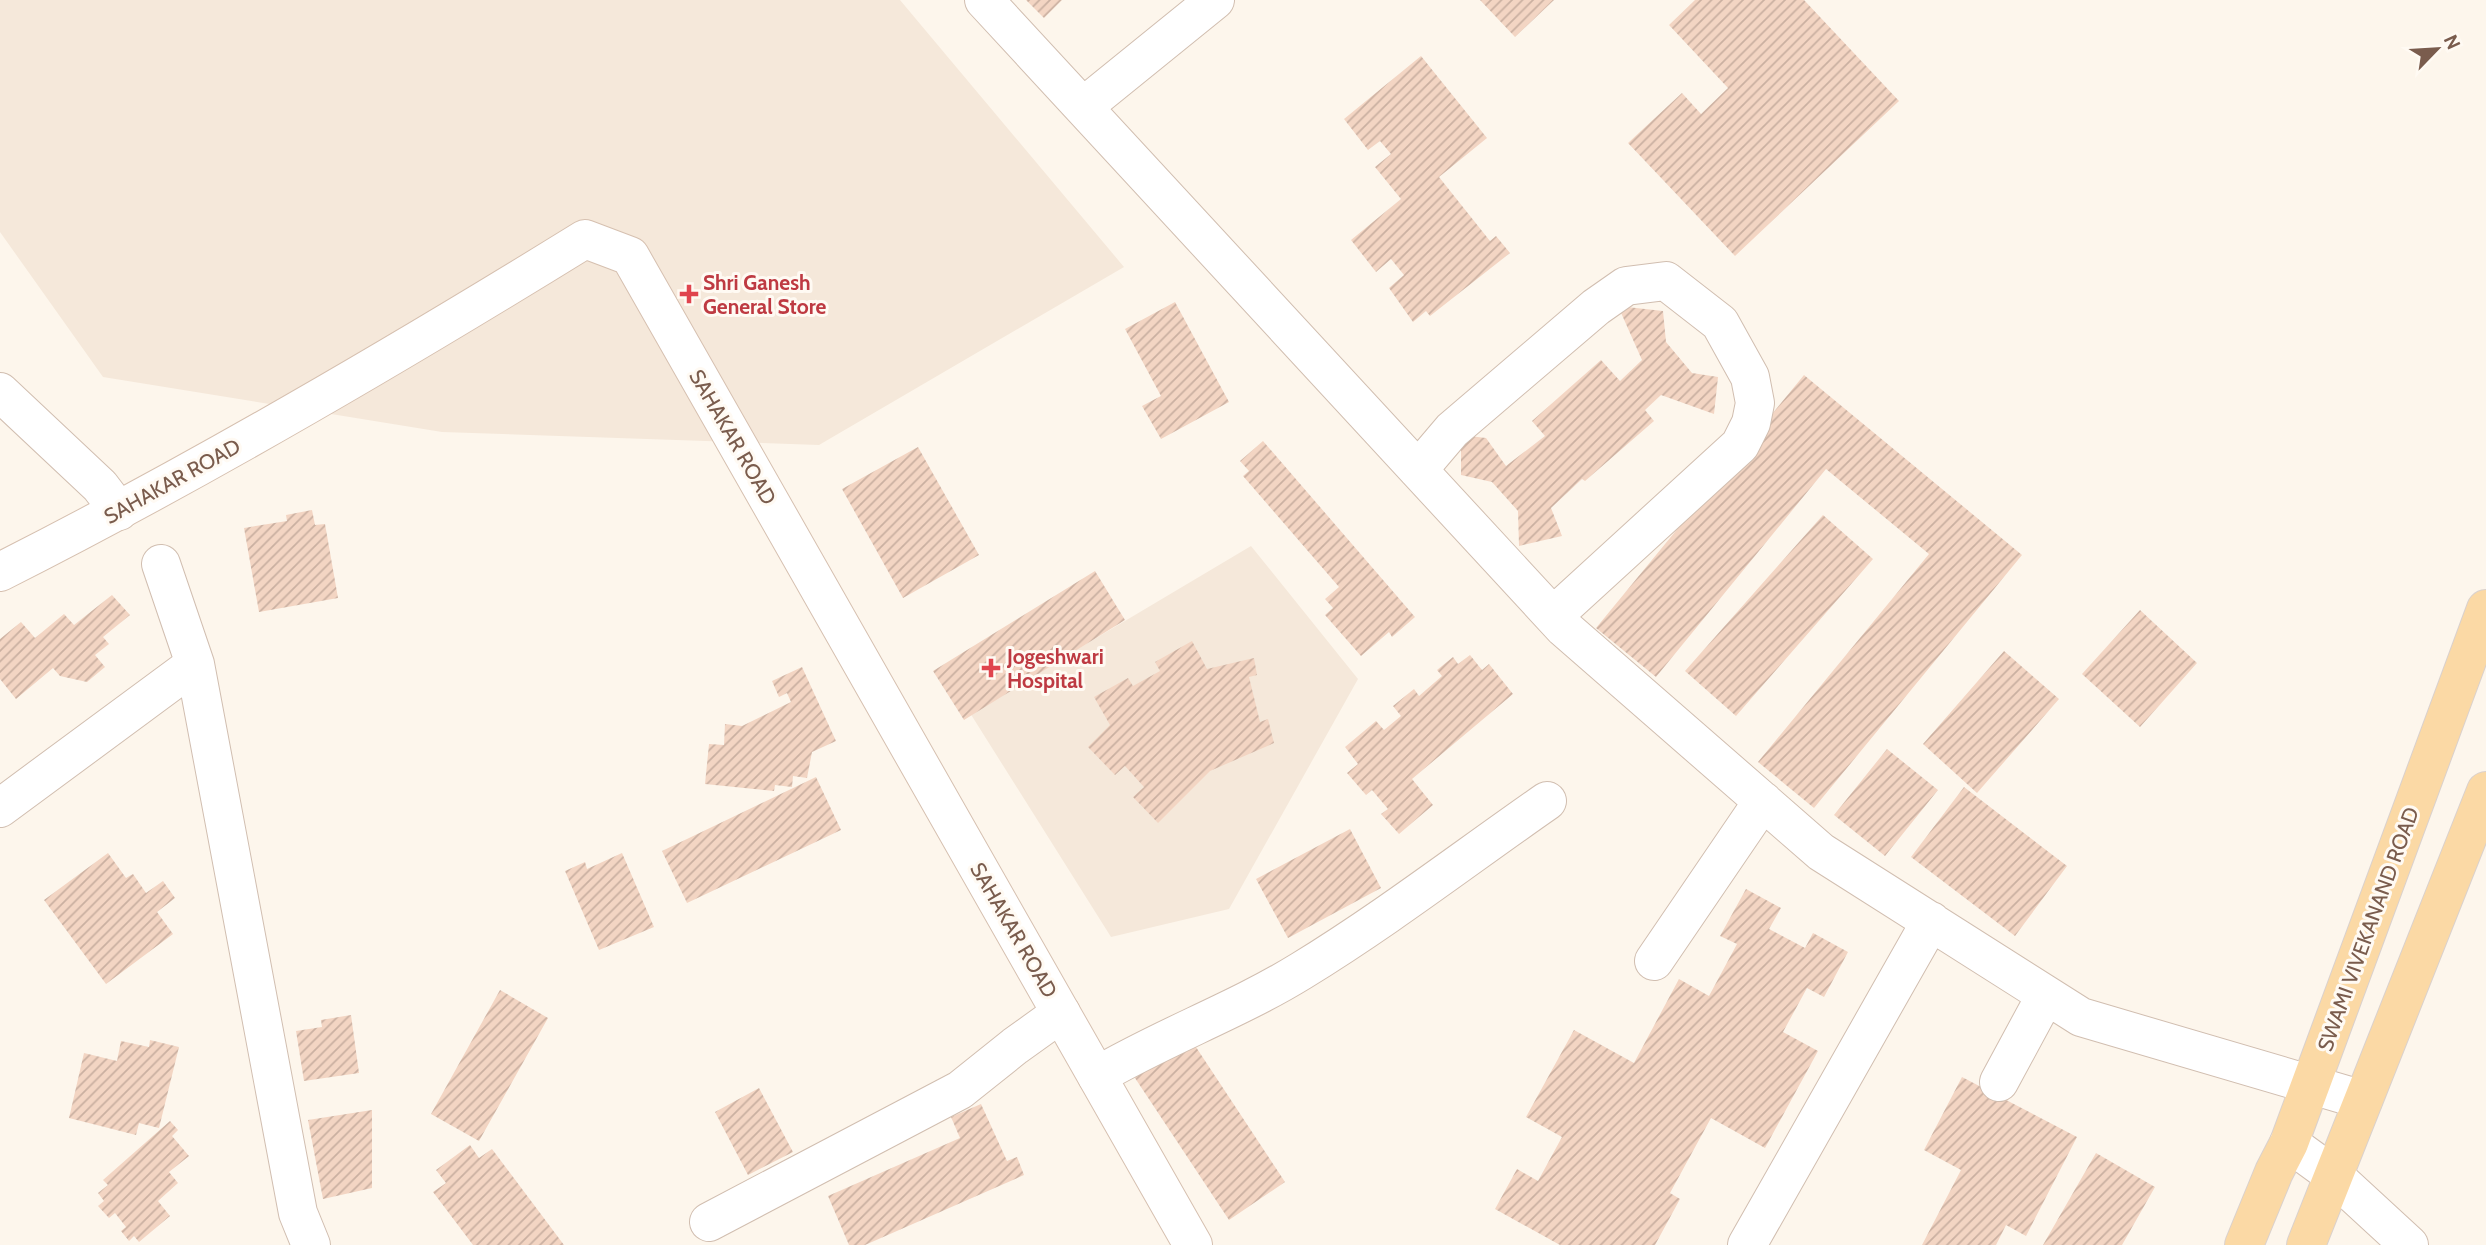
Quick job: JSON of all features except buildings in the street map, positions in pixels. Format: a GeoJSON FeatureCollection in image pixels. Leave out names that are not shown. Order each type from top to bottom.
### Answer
{"type":"FeatureCollection","features":[{"type":"Feature","properties":{"kind":"main road","name":"SWAMI VIVEKANAND ROAD"},"geometry":{"type":"LineString","coordinates":[[2244,1245],[2274,1171],[2289,1143],[2486,609]]}},
{"type":"Feature","properties":{"kind":"main road"},"geometry":{"type":"LineString","coordinates":[[2306,1245],[2486,791]]}},
{"type":"Feature","properties":{"kind":"street"},"geometry":{"type":"LineString","coordinates":[[984,0],[1553,616],[1821,852],[2081,1017],[2363,1100]]}},
{"type":"Feature","properties":{"kind":"street"},"geometry":{"type":"LineString","coordinates":[[1083,107],[1215,0]]}},
{"type":"Feature","properties":{"kind":"street","name":"SAHAKAR ROAD"},"geometry":{"type":"LineString","coordinates":[[0,572],[119,512],[417,343],[585,239],[630,256],[1193,1245]]}},
{"type":"Feature","properties":{"kind":"street"},"geometry":{"type":"LineString","coordinates":[[1418,470],[1452,430],[1596,307],[1626,286],[1666,281],[1720,323],[1750,377],[1755,403],[1751,423],[1740,445],[1553,616]]}},
{"type":"Feature","properties":{"kind":"street"},"geometry":{"type":"LineString","coordinates":[[0,392],[100,486],[119,512]]}},
{"type":"Feature","properties":{"kind":"street"},"geometry":{"type":"LineString","coordinates":[[161,564],[195,664],[299,1213],[311,1245]]}},
{"type":"Feature","properties":{"kind":"street"},"geometry":{"type":"LineString","coordinates":[[0,808],[195,664]]}},
{"type":"Feature","properties":{"kind":"street"},"geometry":{"type":"LineString","coordinates":[[1097,1076],[1141,1050],[1194,1027],[1299,973],[1388,915],[1547,801]]}},
{"type":"Feature","properties":{"kind":"street"},"geometry":{"type":"LineString","coordinates":[[1654,961],[1763,801]]}},
{"type":"Feature","properties":{"kind":"street"},"geometry":{"type":"LineString","coordinates":[[1747,1245],[1931,921]]}},
{"type":"Feature","properties":{"kind":"street"},"geometry":{"type":"LineString","coordinates":[[1999,1082],[2046,995]]}},
{"type":"Feature","properties":{"kind":"street"},"geometry":{"type":"LineString","coordinates":[[709,1222],[960,1090],[1062,1013]]}},
{"type":"Feature","properties":{"kind":"street"},"geometry":{"type":"LineString","coordinates":[[2289,1143],[2333,1175],[2409,1245]]}},
{"type":"Feature","properties":{"kind":"shaded area"},"geometry":{"type":"Polygon","coordinates":[[[0,0],[900,0],[1124,267],[819,445],[442,432],[103,377],[0,232],[0,0]]]}},
{"type":"Feature","properties":{"kind":"shaded area"},"geometry":{"type":"Polygon","coordinates":[[[1251,546],[1358,679],[1229,909],[1111,937],[970,713],[1251,546]]]}},
{"type":"Feature","properties":{"kind":"place","name":"Shri Ganesh General Store"},"geometry":{"type":"Point","coordinates":[689,294]}},
{"type":"Feature","properties":{"kind":"place","name":"Jogeshwari Hospital"},"geometry":{"type":"Point","coordinates":[991,668]}}]}
